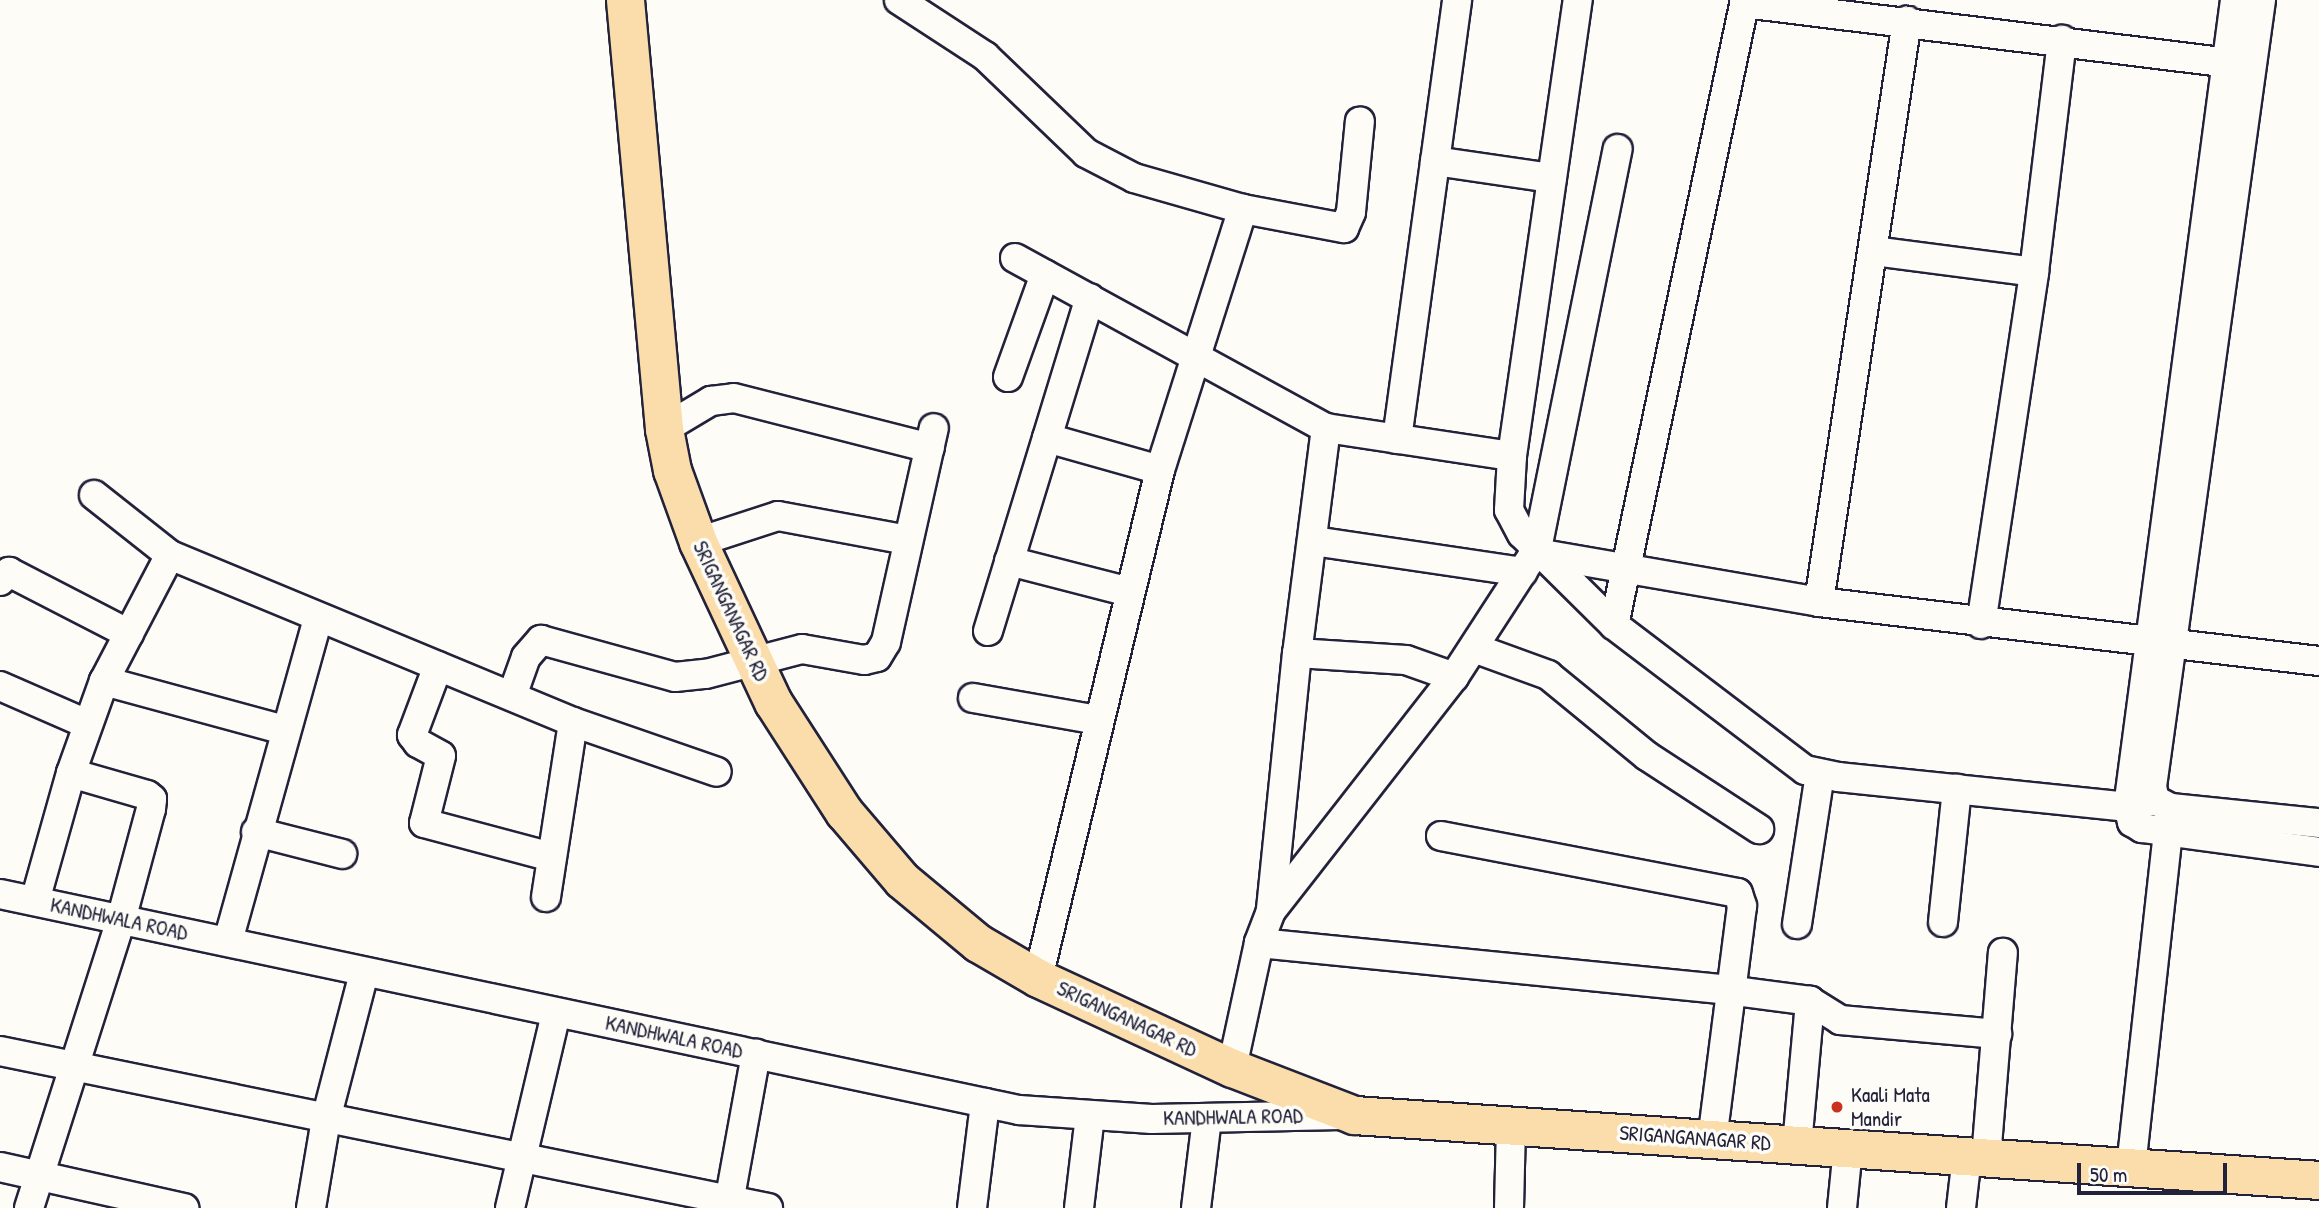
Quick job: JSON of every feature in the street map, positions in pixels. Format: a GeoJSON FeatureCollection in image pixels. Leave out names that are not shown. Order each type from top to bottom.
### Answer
{"type":"FeatureCollection","features":[{"type":"Feature","properties":{"kind":"main road","name":"SRIGANGANAGAR RD"},"geometry":{"type":"LineString","coordinates":[[625,0],[664,429],[672,470],[698,542],[752,662],[780,713],[872,849],[934,910],[978,943],[1038,978],[1232,1068],[1354,1115],[2319,1180]]}},
{"type":"Feature","properties":{"kind":"street"},"geometry":{"type":"LineString","coordinates":[[899,0],[985,56],[1086,153],[1134,178],[1243,209],[1344,228],[1350,212],[1360,121]]}},
{"type":"Feature","properties":{"kind":"street"},"geometry":{"type":"LineString","coordinates":[[1397,439],[1457,0]]}},
{"type":"Feature","properties":{"kind":"street"},"geometry":{"type":"LineString","coordinates":[[1578,0],[1512,456],[1509,510],[1513,523],[1534,559],[1614,625],[1791,762],[1820,774],[2128,807],[2165,813],[2314,851],[2316,823],[2165,813]]}},
{"type":"Feature","properties":{"kind":"street"},"geometry":{"type":"LineString","coordinates":[[2235,0],[2240,65]]}},
{"type":"Feature","properties":{"kind":"street"},"geometry":{"type":"LineString","coordinates":[[2131,1167],[2165,813],[2152,778],[2163,640],[2240,65],[2261,0]]}},
{"type":"Feature","properties":{"kind":"street"},"geometry":{"type":"LineString","coordinates":[[1614,625],[1744,2],[2062,40],[2240,65]]}},
{"type":"Feature","properties":{"kind":"street"},"geometry":{"type":"LineString","coordinates":[[1819,603],[1907,21]]}},
{"type":"Feature","properties":{"kind":"street"},"geometry":{"type":"LineString","coordinates":[[1982,624],[2034,272],[2062,40]]}},
{"type":"Feature","properties":{"kind":"street"},"geometry":{"type":"LineString","coordinates":[[1232,1068],[1259,943],[1272,911],[1454,677],[1534,559],[1618,149]]}},
{"type":"Feature","properties":{"kind":"street"},"geometry":{"type":"LineString","coordinates":[[1435,161],[1552,178]]}},
{"type":"Feature","properties":{"kind":"street"},"geometry":{"type":"LineString","coordinates":[[1038,978],[1160,470],[1194,357],[1221,290],[1243,209]]}},
{"type":"Feature","properties":{"kind":"street"},"geometry":{"type":"LineString","coordinates":[[1873,251],[2034,272]]}},
{"type":"Feature","properties":{"kind":"street"},"geometry":{"type":"LineString","coordinates":[[1015,258],[1326,428],[1512,456]]}},
{"type":"Feature","properties":{"kind":"street"},"geometry":{"type":"LineString","coordinates":[[1008,377],[1045,274]]}},
{"type":"Feature","properties":{"kind":"street"},"geometry":{"type":"LineString","coordinates":[[988,632],[1090,298]]}},
{"type":"Feature","properties":{"kind":"street"},"geometry":{"type":"LineString","coordinates":[[512,696],[526,657],[541,640],[675,677],[706,674],[802,649],[864,660],[877,657],[886,642],[932,438],[734,398],[711,401],[664,429]]}},
{"type":"Feature","properties":{"kind":"street"},"geometry":{"type":"LineString","coordinates":[[1272,911],[1297,653],[1326,428]]}},
{"type":"Feature","properties":{"kind":"street"},"geometry":{"type":"LineString","coordinates":[[1047,438],[1160,470]]}},
{"type":"Feature","properties":{"kind":"street"},"geometry":{"type":"LineString","coordinates":[[94,495],[170,555],[573,722],[717,772]]}},
{"type":"Feature","properties":{"kind":"street"},"geometry":{"type":"LineString","coordinates":[[698,542],[778,516],[907,540]]}},
{"type":"Feature","properties":{"kind":"street"},"geometry":{"type":"LineString","coordinates":[[1313,541],[1627,568],[1819,603],[1982,624],[2163,640],[2319,661]]}},
{"type":"Feature","properties":{"kind":"street"},"geometry":{"type":"LineString","coordinates":[[35,901],[87,724],[104,681],[170,555]]}},
{"type":"Feature","properties":{"kind":"street"},"geometry":{"type":"LineString","coordinates":[[1009,561],[1130,592]]}},
{"type":"Feature","properties":{"kind":"street"},"geometry":{"type":"LineString","coordinates":[[3,573],[129,634]]}},
{"type":"Feature","properties":{"kind":"street"},"geometry":{"type":"LineString","coordinates":[[228,941],[284,730],[318,618]]}},
{"type":"Feature","properties":{"kind":"street"},"geometry":{"type":"LineString","coordinates":[[2128,807],[2163,640]]}},
{"type":"Feature","properties":{"kind":"street"},"geometry":{"type":"LineString","coordinates":[[1474,648],[1548,675],[1647,756],[1759,828]]}},
{"type":"Feature","properties":{"kind":"street"},"geometry":{"type":"LineString","coordinates":[[1297,653],[1406,660],[1454,677]]}},
{"type":"Feature","properties":{"kind":"street"},"geometry":{"type":"LineString","coordinates":[[438,666],[412,735],[418,743],[440,756],[424,823],[552,857]]}},
{"type":"Feature","properties":{"kind":"street"},"geometry":{"type":"LineString","coordinates":[[104,681],[284,730]]}},
{"type":"Feature","properties":{"kind":"street"},"geometry":{"type":"LineString","coordinates":[[0,687],[87,724]]}},
{"type":"Feature","properties":{"kind":"street"},"geometry":{"type":"LineString","coordinates":[[973,698],[1098,720]]}},
{"type":"Feature","properties":{"kind":"street"},"geometry":{"type":"LineString","coordinates":[[546,897],[573,722]]}},
{"type":"Feature","properties":{"kind":"street"},"geometry":{"type":"LineString","coordinates":[[29,1208],[121,920],[152,799],[71,773]]}},
{"type":"Feature","properties":{"kind":"street"},"geometry":{"type":"LineString","coordinates":[[1797,923],[1820,774]]}},
{"type":"Feature","properties":{"kind":"street"},"geometry":{"type":"LineString","coordinates":[[1943,922],[1957,789]]}},
{"type":"Feature","properties":{"kind":"street"},"geometry":{"type":"LineString","coordinates":[[256,832],[342,854]]}},
{"type":"Feature","properties":{"kind":"street"},"geometry":{"type":"LineString","coordinates":[[1441,836],[1738,892],[1742,906],[1728,990],[1712,1140]]}},
{"type":"Feature","properties":{"kind":"street","name":"KANDHWALA ROAD"},"geometry":{"type":"LineString","coordinates":[[0,894],[985,1103],[1090,1116],[1207,1118],[1354,1115]]}},
{"type":"Feature","properties":{"kind":"street"},"geometry":{"type":"LineString","coordinates":[[1259,943],[1728,990],[1810,1001],[1840,1020],[1997,1034]]}},
{"type":"Feature","properties":{"kind":"street"},"geometry":{"type":"LineString","coordinates":[[1961,1208],[1977,1157],[1997,1034],[2003,953]]}},
{"type":"Feature","properties":{"kind":"street"},"geometry":{"type":"LineString","coordinates":[[311,1208],[326,1119],[364,972]]}},
{"type":"Feature","properties":{"kind":"street"},"geometry":{"type":"LineString","coordinates":[[1797,1145],[1810,1001]]}},
{"type":"Feature","properties":{"kind":"street"},"geometry":{"type":"LineString","coordinates":[[510,1208],[556,1013]]}},
{"type":"Feature","properties":{"kind":"street"},"geometry":{"type":"LineString","coordinates":[[0,1051],[75,1064],[728,1204],[768,1208]]}},
{"type":"Feature","properties":{"kind":"street"},"geometry":{"type":"LineString","coordinates":[[728,1204],[756,1054]]}},
{"type":"Feature","properties":{"kind":"street"},"geometry":{"type":"LineString","coordinates":[[972,1208],[985,1103]]}},
{"type":"Feature","properties":{"kind":"street"},"geometry":{"type":"LineString","coordinates":[[1079,1208],[1090,1116]]}},
{"type":"Feature","properties":{"kind":"street"},"geometry":{"type":"LineString","coordinates":[[1196,1208],[1207,1118]]}},
{"type":"Feature","properties":{"kind":"street"},"geometry":{"type":"LineString","coordinates":[[1509,1208],[1511,1126]]}},
{"type":"Feature","properties":{"kind":"street"},"geometry":{"type":"LineString","coordinates":[[1842,1208],[1848,1148]]}},
{"type":"Feature","properties":{"kind":"street"},"geometry":{"type":"LineString","coordinates":[[0,1167],[176,1207]]}},
{"type":"Feature","properties":{"kind":"place","name":"Kaali Mata Mandir"},"geometry":{"type":"Point","coordinates":[1837,1107]}}]}
